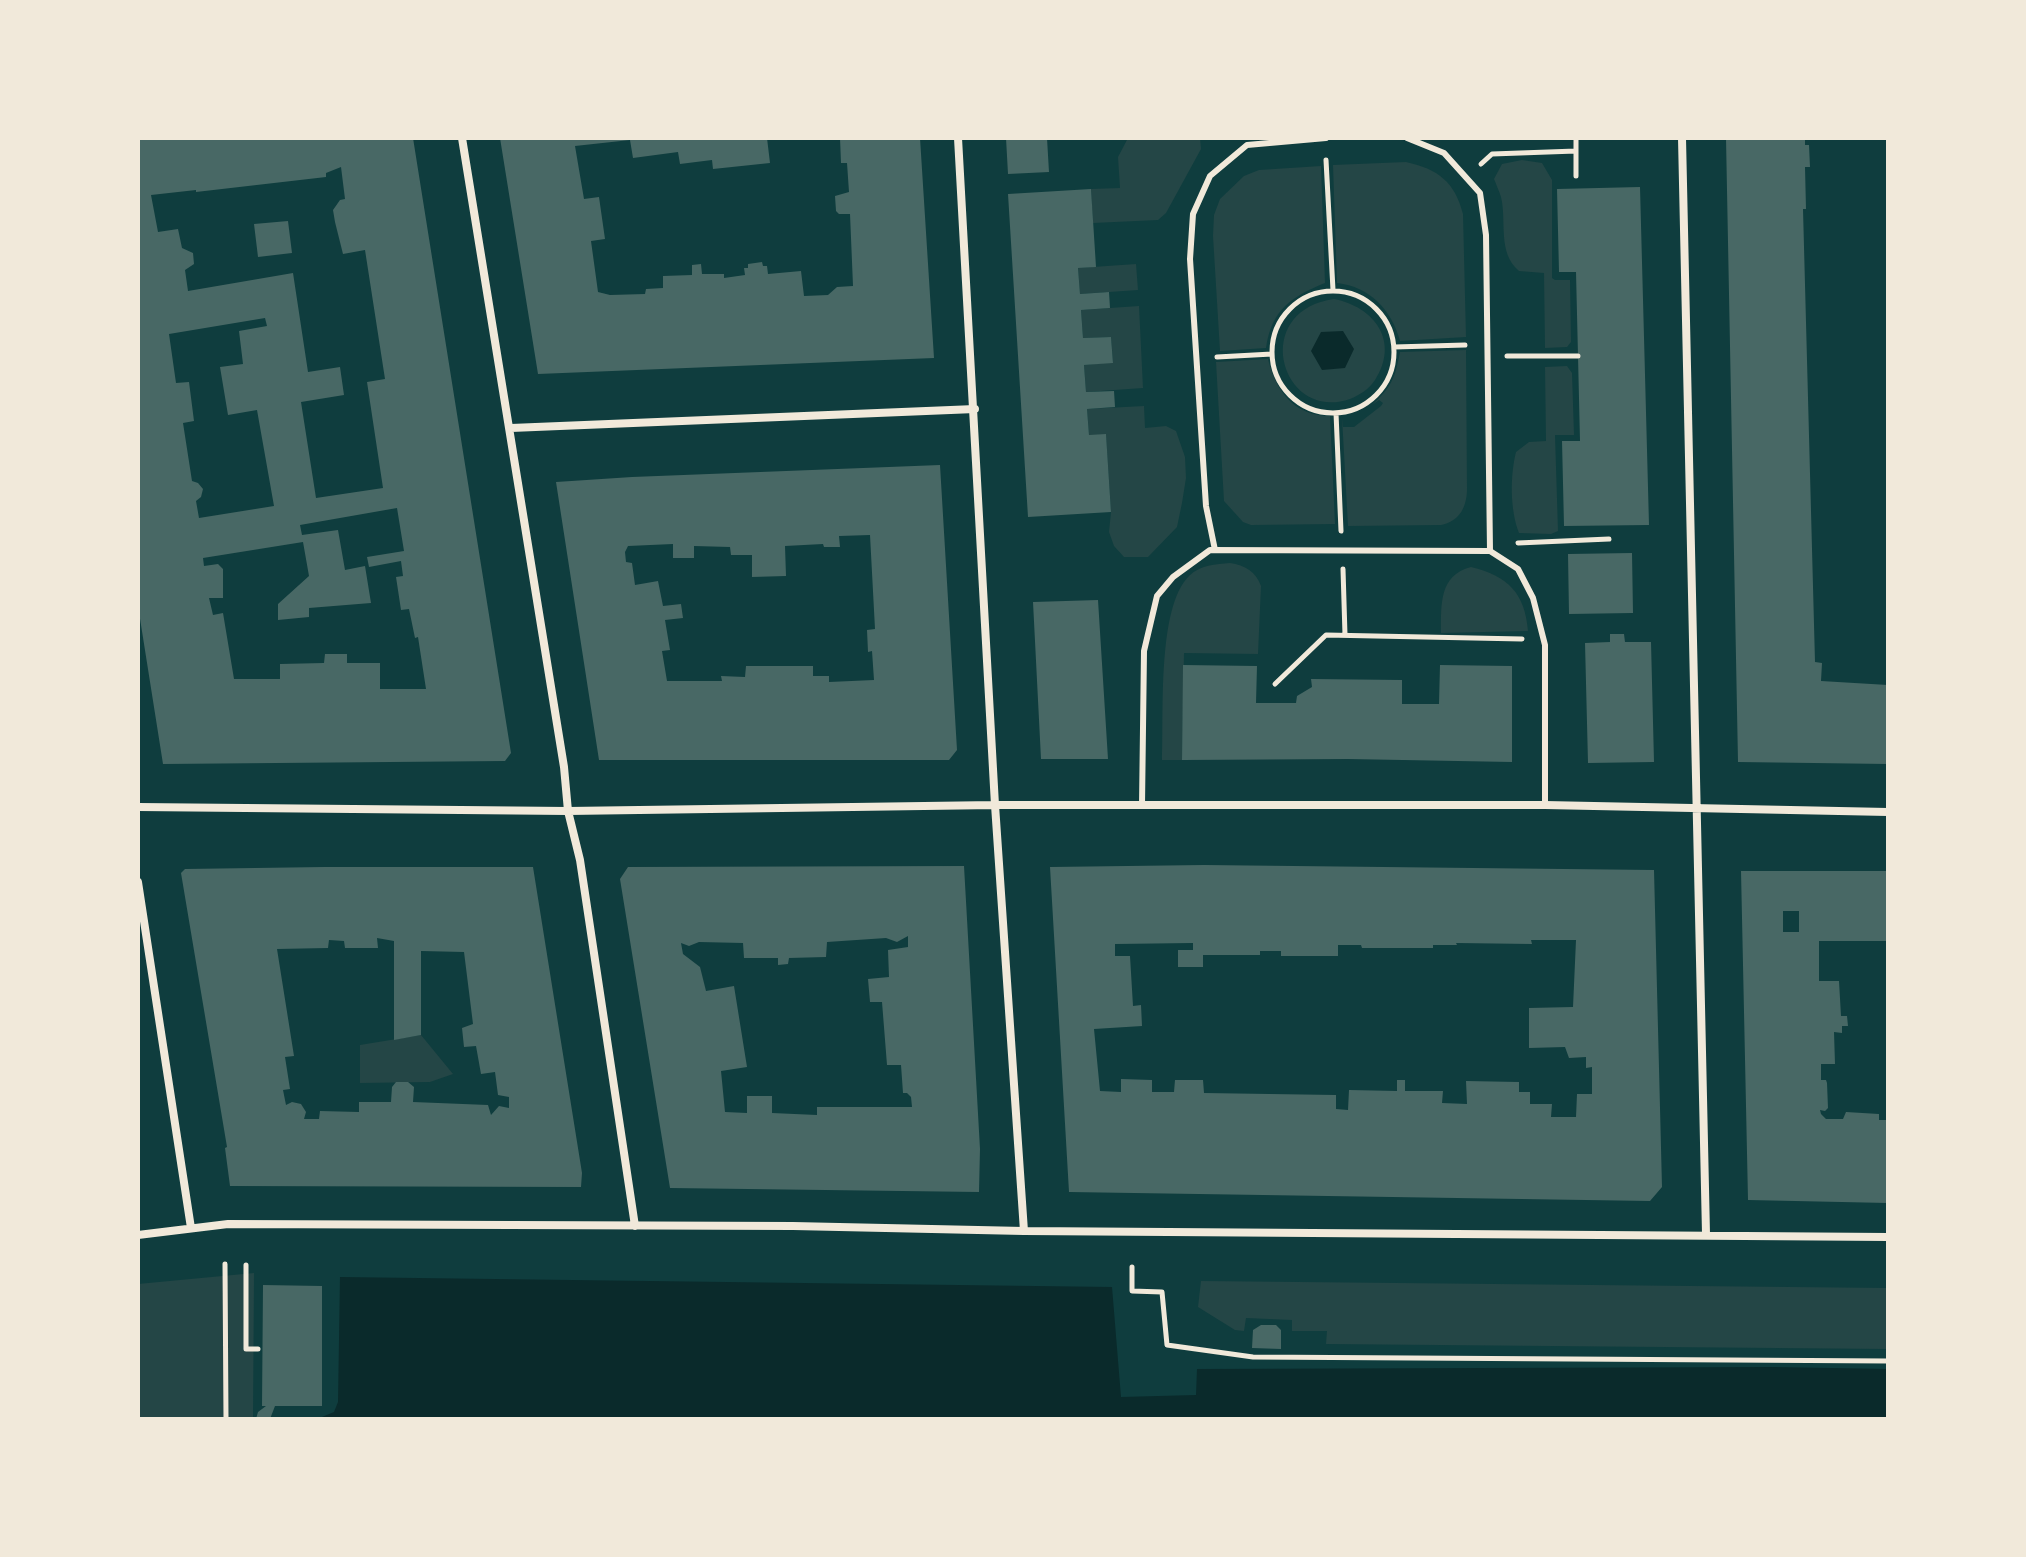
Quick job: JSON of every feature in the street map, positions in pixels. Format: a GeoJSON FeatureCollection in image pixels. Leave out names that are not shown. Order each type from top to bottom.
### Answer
{"type":"FeatureCollection","features":[{"type":"Feature","properties":{"kind":"street"},"geometry":{"type":"LineString","coordinates":[[462,138],[511,428],[564,767],[568,811],[580,860],[635,1226]]}},
{"type":"Feature","properties":{"kind":"street"},"geometry":{"type":"LineString","coordinates":[[958,138],[995,805],[1024,1231]]}},
{"type":"Feature","properties":{"kind":"street"},"geometry":{"type":"LineString","coordinates":[[1682,138],[1706,1234]]}},
{"type":"Feature","properties":{"kind":"street"},"geometry":{"type":"LineString","coordinates":[[511,428],[975,409]]}},
{"type":"Feature","properties":{"kind":"street"},"geometry":{"type":"LineString","coordinates":[[138,807],[568,811],[995,805],[1545,805],[1888,812]]}},
{"type":"Feature","properties":{"kind":"street"},"geometry":{"type":"LineString","coordinates":[[138,882],[191,1228]]}},
{"type":"Feature","properties":{"kind":"street"},"geometry":{"type":"LineString","coordinates":[[138,1235],[228,1224],[793,1226],[1024,1231],[1888,1237]]}},
{"type":"Feature","properties":{"kind":"lane"},"geometry":{"type":"LineString","coordinates":[[1215,550],[1206,506],[1196,358],[1190,259],[1193,214],[1210,176],[1247,145],[1325,138]]}},
{"type":"Feature","properties":{"kind":"lane"},"geometry":{"type":"LineString","coordinates":[[1407,138],[1444,153],[1480,193],[1486,235],[1490,551]]}},
{"type":"Feature","properties":{"kind":"lane"},"geometry":{"type":"LineString","coordinates":[[1142,805],[1144,651],[1157,596],[1173,577],[1210,550],[1490,551],[1518,569],[1533,598],[1543,639],[1545,805]]}},
{"type":"Feature","properties":{"kind":"path"},"geometry":{"type":"LineString","coordinates":[[1325,138],[1333,290]]}},
{"type":"Feature","properties":{"kind":"path"},"geometry":{"type":"LineString","coordinates":[[1576,138],[1576,176]]}},
{"type":"Feature","properties":{"kind":"path"},"geometry":{"type":"LineString","coordinates":[[1466,177],[1492,154],[1576,151]]}},
{"type":"Feature","properties":{"kind":"path"},"geometry":{"type":"LineString","coordinates":[[1333,290],[1351,293],[1367,301],[1380,313],[1390,329],[1394,347],[1392,366],[1378,391],[1355,409],[1336,413],[1317,411],[1299,403],[1285,390],[1276,373],[1272,354],[1274,335],[1282,317],[1296,303],[1313,294],[1333,290]]}},
{"type":"Feature","properties":{"kind":"path"},"geometry":{"type":"LineString","coordinates":[[1394,347],[1488,344]]}},
{"type":"Feature","properties":{"kind":"path"},"geometry":{"type":"LineString","coordinates":[[1196,358],[1272,354]]}},
{"type":"Feature","properties":{"kind":"path"},"geometry":{"type":"LineString","coordinates":[[1488,355],[1578,356]]}},
{"type":"Feature","properties":{"kind":"path"},"geometry":{"type":"LineString","coordinates":[[1336,413],[1345,635]]}},
{"type":"Feature","properties":{"kind":"path"},"geometry":{"type":"LineString","coordinates":[[1505,561],[1517,544],[1609,539]]}},
{"type":"Feature","properties":{"kind":"path"},"geometry":{"type":"LineString","coordinates":[[1275,684],[1326,635],[1543,639]]}},
{"type":"Feature","properties":{"kind":"path"},"geometry":{"type":"LineString","coordinates":[[225,1264],[226,1419]]}},
{"type":"Feature","properties":{"kind":"path"},"geometry":{"type":"LineString","coordinates":[[246,1265],[246,1349],[258,1349]]}},
{"type":"Feature","properties":{"kind":"path"},"geometry":{"type":"LineString","coordinates":[[1132,1267],[1132,1291],[1162,1292],[1167,1345],[1239,1355],[1888,1361]]}},
{"type":"Feature","properties":{"kind":"shaded area"},"geometry":{"type":"Polygon","coordinates":[[[1128,138],[1200,138],[1201,149],[1166,213],[1158,220],[1093,223],[1091,189],[1120,188],[1118,157],[1128,138]]]}},
{"type":"Feature","properties":{"kind":"shaded area"},"geometry":{"type":"Polygon","coordinates":[[[1522,160],[1542,163],[1552,180],[1552,278],[1570,280],[1571,342],[1567,347],[1545,348],[1544,273],[1519,271],[1505,246],[1503,207],[1494,179],[1502,164],[1522,160]]]}},
{"type":"Feature","properties":{"kind":"shaded area"},"geometry":{"type":"Polygon","coordinates":[[[1406,162],[1444,179],[1460,203],[1463,214],[1466,337],[1400,341],[1391,319],[1378,302],[1360,289],[1337,283],[1333,165],[1406,162]]]}},
{"type":"Feature","properties":{"kind":"shaded area"},"geometry":{"type":"Polygon","coordinates":[[[1321,166],[1325,283],[1285,306],[1273,323],[1266,348],[1220,351],[1213,236],[1214,215],[1220,199],[1244,176],[1259,170],[1321,166]]]}},
{"type":"Feature","properties":{"kind":"shaded area"},"geometry":{"type":"Polygon","coordinates":[[[1136,264],[1138,290],[1080,294],[1078,268],[1136,264]]]}},
{"type":"Feature","properties":{"kind":"shaded area"},"geometry":{"type":"Polygon","coordinates":[[[1334,299],[1349,303],[1372,318],[1384,340],[1385,352],[1382,366],[1367,389],[1350,399],[1326,402],[1306,395],[1292,381],[1284,362],[1284,342],[1291,323],[1307,308],[1334,299]]]}},
{"type":"Feature","properties":{"kind":"shaded area"},"geometry":{"type":"Polygon","coordinates":[[[1139,306],[1143,388],[1086,392],[1084,365],[1113,362],[1111,337],[1083,338],[1081,310],[1139,306]]]}},
{"type":"Feature","properties":{"kind":"shaded area"},"geometry":{"type":"Polygon","coordinates":[[[1343,331],[1354,349],[1345,368],[1322,370],[1311,351],[1321,332],[1343,331]]]}},
{"type":"Feature","properties":{"kind":"shaded area"},"geometry":{"type":"Polygon","coordinates":[[[1466,350],[1467,491],[1460,513],[1453,521],[1441,525],[1348,526],[1342,417],[1343,427],[1354,427],[1381,406],[1383,403],[1379,400],[1372,405],[1391,382],[1400,352],[1466,350]]]}},
{"type":"Feature","properties":{"kind":"shaded area"},"geometry":{"type":"Polygon","coordinates":[[[1268,359],[1271,371],[1288,400],[1306,412],[1330,416],[1335,524],[1251,525],[1243,522],[1224,501],[1216,362],[1268,359]]]}},
{"type":"Feature","properties":{"kind":"shaded area"},"geometry":{"type":"Polygon","coordinates":[[[1567,366],[1572,373],[1574,435],[1555,435],[1558,531],[1551,534],[1519,533],[1512,493],[1516,452],[1529,442],[1546,441],[1545,367],[1567,366]]]}},
{"type":"Feature","properties":{"kind":"shaded area"},"geometry":{"type":"Polygon","coordinates":[[[1144,406],[1145,428],[1166,426],[1176,431],[1185,457],[1186,478],[1177,527],[1148,557],[1124,557],[1114,546],[1109,532],[1111,512],[1106,435],[1089,435],[1087,409],[1144,406]]]}},
{"type":"Feature","properties":{"kind":"shaded area"},"geometry":{"type":"Polygon","coordinates":[[[1230,563],[1249,570],[1261,586],[1258,654],[1184,653],[1182,760],[1162,760],[1164,663],[1172,612],[1179,591],[1198,569],[1230,563]]]}},
{"type":"Feature","properties":{"kind":"shaded area"},"geometry":{"type":"Polygon","coordinates":[[[1471,567],[1495,575],[1512,588],[1523,606],[1528,631],[1441,633],[1442,602],[1447,584],[1461,571],[1471,567]]]}},
{"type":"Feature","properties":{"kind":"shaded area"},"geometry":{"type":"Polygon","coordinates":[[[421,1035],[453,1074],[430,1082],[360,1083],[360,1045],[421,1035]]]}},
{"type":"Feature","properties":{"kind":"shaded area"},"geometry":{"type":"Polygon","coordinates":[[[254,1273],[253,1419],[138,1419],[138,1284],[254,1273]]]}},
{"type":"Feature","properties":{"kind":"shaded area"},"geometry":{"type":"Polygon","coordinates":[[[340,1277],[1112,1287],[1121,1397],[1196,1395],[1197,1369],[1888,1369],[1888,1419],[317,1419],[334,1412],[338,1402],[340,1277]]]}},
{"type":"Feature","properties":{"kind":"shaded area"},"geometry":{"type":"Polygon","coordinates":[[[1201,1281],[1888,1288],[1888,1349],[1326,1344],[1327,1331],[1292,1331],[1292,1320],[1246,1318],[1244,1331],[1235,1330],[1198,1307],[1201,1281]]]}},
{"type":"Feature","properties":{"kind":"building"},"geometry":{"type":"Polygon","coordinates":[[[138,138],[413,138],[511,753],[505,761],[163,764],[138,606],[138,138]],[[341,167],[326,173],[326,177],[151,195],[158,232],[178,229],[182,248],[193,253],[194,264],[185,270],[188,291],[293,273],[308,372],[340,367],[344,395],[301,402],[316,498],[383,488],[367,382],[385,379],[365,250],[343,254],[335,222],[333,210],[340,200],[345,199],[341,167]],[[265,318],[169,334],[176,383],[189,382],[194,421],[183,423],[192,481],[203,489],[196,501],[199,518],[274,506],[257,410],[228,415],[220,367],[243,364],[239,331],[267,326],[265,318]],[[397,508],[300,525],[302,535],[338,530],[345,570],[365,566],[371,603],[309,608],[309,617],[278,620],[278,604],[309,576],[303,542],[203,558],[204,566],[218,564],[223,569],[223,598],[209,598],[213,615],[223,613],[234,679],[280,679],[280,664],[324,663],[325,654],[347,654],[347,663],[380,663],[380,689],[426,689],[418,637],[415,638],[409,609],[401,610],[396,577],[403,576],[401,561],[369,567],[367,557],[404,551],[397,508]]]}},
{"type":"Feature","properties":{"kind":"building"},"geometry":{"type":"Polygon","coordinates":[[[500,138],[767,138],[770,163],[713,169],[712,160],[680,164],[678,152],[633,158],[630,140],[575,146],[584,199],[599,197],[605,239],[591,241],[598,292],[610,295],[645,294],[646,289],[663,288],[663,276],[692,275],[692,265],[701,264],[702,274],[724,274],[724,278],[745,275],[744,268],[748,268],[748,264],[762,262],[763,266],[767,266],[768,274],[801,271],[804,296],[828,295],[837,287],[853,286],[850,214],[836,211],[835,196],[849,192],[847,163],[841,163],[840,138],[920,138],[934,358],[538,374],[500,138]]]}},
{"type":"Feature","properties":{"kind":"building"},"geometry":{"type":"Polygon","coordinates":[[[1006,138],[1047,138],[1049,172],[1008,174],[1006,138]]]}},
{"type":"Feature","properties":{"kind":"building"},"geometry":{"type":"Polygon","coordinates":[[[1726,138],[1805,138],[1805,145],[1809,145],[1810,167],[1805,167],[1806,209],[1803,209],[1815,662],[1822,663],[1821,681],[1888,685],[1888,764],[1738,762],[1726,138]]]}},
{"type":"Feature","properties":{"kind":"building"},"geometry":{"type":"Polygon","coordinates":[[[1640,187],[1649,525],[1564,526],[1562,441],[1580,441],[1576,272],[1559,272],[1557,189],[1640,187]]]}},
{"type":"Feature","properties":{"kind":"building"},"geometry":{"type":"Polygon","coordinates":[[[1091,189],[1096,267],[1078,268],[1080,294],[1109,292],[1110,308],[1081,310],[1083,338],[1111,337],[1113,363],[1084,365],[1086,392],[1114,391],[1115,407],[1087,409],[1089,435],[1106,434],[1111,512],[1028,517],[1008,194],[1091,189]]]}},
{"type":"Feature","properties":{"kind":"building"},"geometry":{"type":"Polygon","coordinates":[[[288,221],[292,253],[258,257],[254,224],[288,221]]]}},
{"type":"Feature","properties":{"kind":"building"},"geometry":{"type":"Polygon","coordinates":[[[940,465],[957,750],[949,760],[599,760],[556,482],[940,465]],[[870,535],[839,536],[840,547],[824,547],[823,544],[785,546],[786,576],[752,577],[752,555],[731,555],[730,547],[694,546],[694,558],[673,558],[673,544],[628,546],[625,552],[626,562],[632,563],[635,585],[658,581],[663,606],[681,604],[683,618],[665,620],[670,650],[662,651],[667,681],[722,681],[721,676],[745,677],[746,666],[813,666],[813,676],[829,676],[829,682],[874,680],[867,630],[875,629],[870,535]]]}},
{"type":"Feature","properties":{"kind":"building"},"geometry":{"type":"Polygon","coordinates":[[[1632,553],[1633,613],[1569,614],[1568,554],[1632,553]]]}},
{"type":"Feature","properties":{"kind":"building"},"geometry":{"type":"Polygon","coordinates":[[[1098,600],[1108,759],[1041,759],[1033,602],[1098,600]]]}},
{"type":"Feature","properties":{"kind":"building"},"geometry":{"type":"Polygon","coordinates":[[[1610,634],[1624,634],[1625,642],[1651,642],[1654,762],[1588,763],[1585,643],[1610,642],[1610,634]]]}},
{"type":"Feature","properties":{"kind":"building"},"geometry":{"type":"Polygon","coordinates":[[[1183,665],[1257,666],[1256,703],[1296,703],[1297,696],[1312,687],[1311,679],[1402,680],[1402,704],[1439,704],[1440,665],[1512,666],[1512,762],[1182,760],[1183,665]]]}},
{"type":"Feature","properties":{"kind":"building"},"geometry":{"type":"Polygon","coordinates":[[[1204,865],[1654,870],[1662,1187],[1650,1201],[1069,1192],[1050,867],[1204,865]],[[1531,940],[1532,944],[1456,943],[1433,945],[1433,948],[1338,945],[1338,956],[1281,956],[1281,951],[1260,951],[1260,955],[1203,955],[1203,967],[1178,967],[1178,950],[1193,950],[1193,943],[1115,944],[1115,956],[1130,956],[1133,1006],[1141,1005],[1142,1026],[1094,1029],[1100,1091],[1121,1092],[1121,1079],[1152,1080],[1152,1092],[1174,1092],[1175,1080],[1203,1080],[1204,1093],[1336,1095],[1336,1109],[1348,1110],[1349,1090],[1397,1091],[1397,1080],[1405,1080],[1405,1091],[1443,1091],[1442,1103],[1467,1104],[1466,1081],[1519,1082],[1519,1092],[1530,1092],[1530,1104],[1552,1104],[1551,1117],[1576,1117],[1577,1094],[1592,1094],[1592,1067],[1586,1068],[1586,1057],[1569,1058],[1565,1047],[1529,1048],[1529,1008],[1573,1007],[1576,940],[1531,940]]]}},
{"type":"Feature","properties":{"kind":"building"},"geometry":{"type":"Polygon","coordinates":[[[964,866],[980,1149],[979,1192],[670,1188],[620,879],[628,867],[964,866]],[[908,936],[897,942],[886,938],[827,942],[826,957],[789,958],[788,964],[778,965],[778,958],[744,958],[743,943],[699,942],[689,946],[681,943],[683,954],[700,967],[706,991],[734,986],[747,1067],[721,1071],[725,1112],[747,1113],[747,1096],[772,1096],[772,1113],[817,1115],[817,1107],[912,1107],[911,1097],[903,1093],[901,1065],[887,1065],[882,1002],[870,1002],[868,979],[889,977],[888,950],[908,947],[908,936]]]}},
{"type":"Feature","properties":{"kind":"building"},"geometry":{"type":"Polygon","coordinates":[[[533,867],[582,1173],[581,1187],[230,1186],[227,1147],[181,873],[185,869],[533,867]],[[377,938],[378,948],[345,948],[344,941],[329,940],[328,948],[277,949],[294,1056],[285,1057],[290,1089],[283,1090],[286,1105],[292,1102],[301,1104],[306,1112],[304,1119],[319,1119],[320,1111],[359,1112],[359,1102],[391,1102],[392,1087],[396,1082],[408,1082],[414,1087],[413,1102],[488,1105],[491,1115],[499,1106],[509,1108],[509,1097],[498,1095],[495,1072],[481,1074],[476,1046],[464,1047],[462,1028],[473,1024],[464,952],[421,951],[421,1035],[394,1040],[394,941],[377,938]]]}},
{"type":"Feature","properties":{"kind":"building"},"geometry":{"type":"Polygon","coordinates":[[[1741,871],[1888,871],[1888,941],[1819,941],[1819,981],[1839,981],[1841,1016],[1847,1016],[1848,1026],[1842,1026],[1842,1033],[1834,1032],[1835,1064],[1821,1064],[1821,1080],[1827,1083],[1828,1108],[1820,1110],[1821,1114],[1826,1119],[1843,1119],[1846,1112],[1879,1114],[1879,1120],[1888,1120],[1888,1203],[1748,1200],[1741,871]],[[1783,911],[1783,932],[1799,932],[1799,911],[1783,911]]]}},
{"type":"Feature","properties":{"kind":"building"},"geometry":{"type":"Polygon","coordinates":[[[263,1285],[322,1286],[322,1406],[275,1406],[270,1419],[256,1419],[258,1412],[266,1406],[262,1406],[263,1285]]]}},
{"type":"Feature","properties":{"kind":"building"},"geometry":{"type":"Polygon","coordinates":[[[1261,1325],[1276,1325],[1281,1330],[1281,1349],[1252,1348],[1253,1330],[1261,1325]]]}}]}
